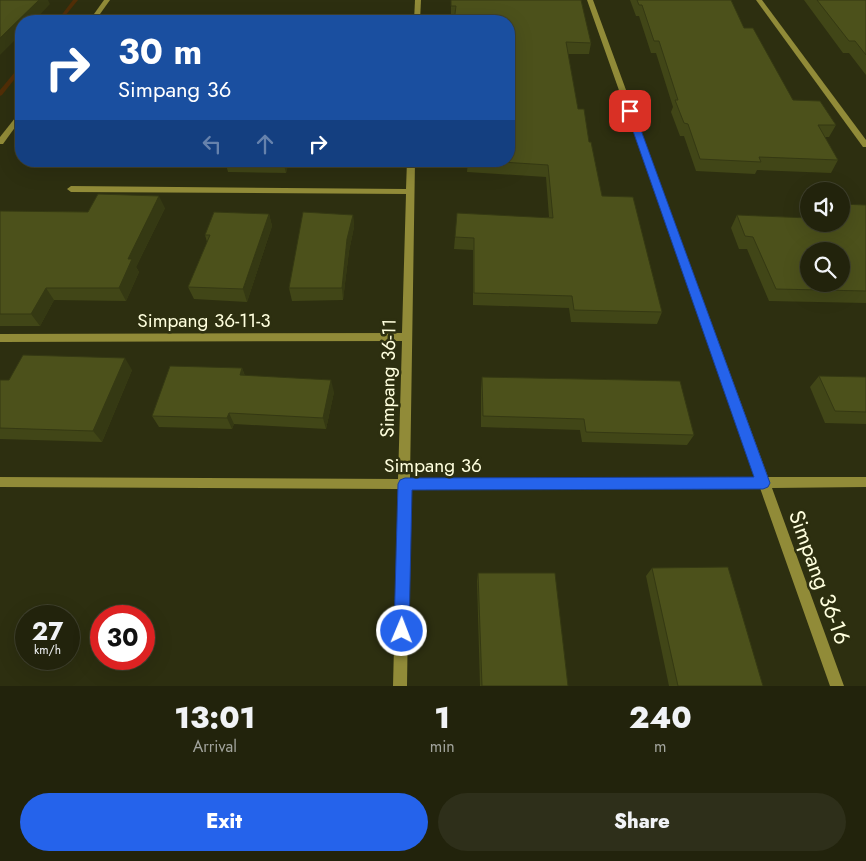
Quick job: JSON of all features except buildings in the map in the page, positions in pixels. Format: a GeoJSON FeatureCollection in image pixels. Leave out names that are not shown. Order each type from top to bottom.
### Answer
{"type":"FeatureCollection","features":[{"type":"Feature","properties":{"kind":"street"},"geometry":{"type":"LineString","coordinates":[[96,15],[107,0]]}},
{"type":"Feature","properties":{"kind":"street"},"geometry":{"type":"LineString","coordinates":[[417,15],[418,0]]}},
{"type":"Feature","properties":{"kind":"street","name":"Simpang 36-16"},"geometry":{"type":"LineString","coordinates":[[590,0],[837,686]]}},
{"type":"Feature","properties":{"kind":"street"},"geometry":{"type":"LineString","coordinates":[[759,0],[866,145]]}},
{"type":"Feature","properties":{"kind":"street"},"geometry":{"type":"LineString","coordinates":[[0,142],[15,122]]}},
{"type":"Feature","properties":{"kind":"street","name":"Simpang 36-11"},"geometry":{"type":"LineString","coordinates":[[400,686],[411,167]]}},
{"type":"Feature","properties":{"kind":"street"},"geometry":{"type":"LineString","coordinates":[[71,189],[410,192]]}},
{"type":"Feature","properties":{"kind":"street","name":"Simpang 36-11-3"},"geometry":{"type":"LineString","coordinates":[[0,338],[408,337]]}},
{"type":"Feature","properties":{"kind":"street","name":"Simpang 36"},"geometry":{"type":"LineString","coordinates":[[0,482],[405,484],[866,482]]}},
{"type":"Feature","properties":{"kind":"waterway"},"geometry":{"type":"LineString","coordinates":[[64,15],[76,0]]}},
{"type":"Feature","properties":{"kind":"waterway"},"geometry":{"type":"LineString","coordinates":[[0,94],[15,75]]}},
{"type":"Feature","properties":{"kind":"route"},"geometry":{"type":"LineString","coordinates":[[402,631],[405,484],[763,483],[630,111]]}}]}
